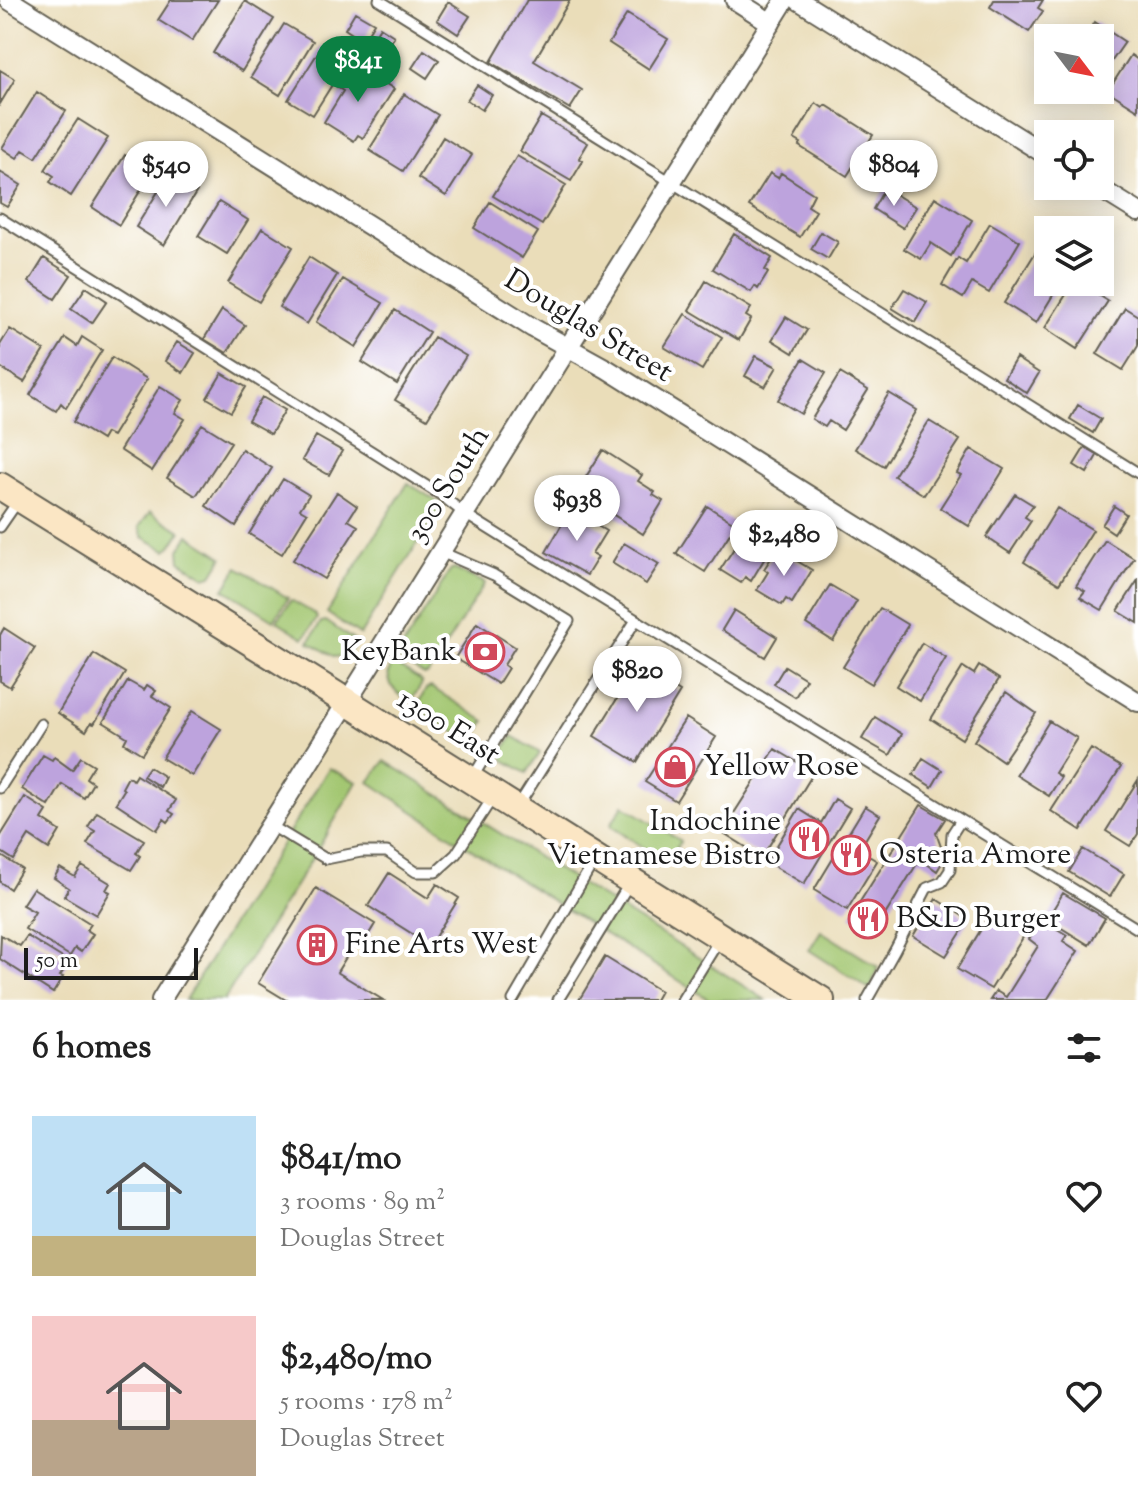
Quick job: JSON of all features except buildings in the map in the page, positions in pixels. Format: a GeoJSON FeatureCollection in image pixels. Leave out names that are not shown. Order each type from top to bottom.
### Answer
{"type":"FeatureCollection","features":[{"type":"Feature","properties":{"kind":"main road","name":"1300 East"},"geometry":{"type":"LineString","coordinates":[[10,492],[821,1000]]}},
{"type":"Feature","properties":{"kind":"street","name":"Douglas Street"},"geometry":{"type":"LineString","coordinates":[[9,0],[533,328],[607,369],[1138,702]]}},
{"type":"Feature","properties":{"kind":"street"},"geometry":{"type":"LineString","coordinates":[[735,0],[771,23]]}},
{"type":"Feature","properties":{"kind":"street","name":"300 South"},"geometry":{"type":"LineString","coordinates":[[161,1000],[785,0]]}},
{"type":"Feature","properties":{"kind":"street"},"geometry":{"type":"LineString","coordinates":[[798,0],[1034,147]]}},
{"type":"Feature","properties":{"kind":"street"},"geometry":{"type":"LineString","coordinates":[[1114,197],[1138,212]]}},
{"type":"Feature","properties":{"kind":"lane"},"geometry":{"type":"LineString","coordinates":[[379,0],[1138,473]]}},
{"type":"Feature","properties":{"kind":"lane"},"geometry":{"type":"LineString","coordinates":[[0,218],[441,495],[465,514],[1138,929]]}},
{"type":"Feature","properties":{"kind":"lane"},"geometry":{"type":"LineString","coordinates":[[0,527],[10,492]]}},
{"type":"Feature","properties":{"kind":"lane"},"geometry":{"type":"LineString","coordinates":[[441,552],[494,575],[569,621],[471,780]]}},
{"type":"Feature","properties":{"kind":"lane"},"geometry":{"type":"LineString","coordinates":[[270,825],[326,859],[361,852],[387,852],[416,872],[436,872],[505,802],[636,620]]}},
{"type":"Feature","properties":{"kind":"lane"},"geometry":{"type":"LineString","coordinates":[[0,788],[41,724]]}},
{"type":"Feature","properties":{"kind":"lane"},"geometry":{"type":"LineString","coordinates":[[867,1000],[927,888],[942,882],[950,870],[952,834],[961,820]]}},
{"type":"Feature","properties":{"kind":"lane"},"geometry":{"type":"LineString","coordinates":[[513,1000],[595,859]]}},
{"type":"Feature","properties":{"kind":"lane"},"geometry":{"type":"LineString","coordinates":[[558,1000],[631,881]]}},
{"type":"Feature","properties":{"kind":"lane"},"geometry":{"type":"LineString","coordinates":[[682,1000],[721,937]]}},
{"type":"Feature","properties":{"kind":"green space"},"geometry":{"type":"Polygon","coordinates":[[[408,483],[441,506],[360,635],[327,613],[408,483]]]}},
{"type":"Feature","properties":{"kind":"green space"},"geometry":{"type":"Polygon","coordinates":[[[150,512],[181,531],[166,550],[143,537],[139,527],[150,512]]]}},
{"type":"Feature","properties":{"kind":"green space"},"geometry":{"type":"Polygon","coordinates":[[[189,535],[223,557],[212,575],[205,577],[180,561],[179,550],[189,535]]]}},
{"type":"Feature","properties":{"kind":"green space"},"geometry":{"type":"Polygon","coordinates":[[[238,567],[288,598],[274,620],[224,589],[238,567]]]}},
{"type":"Feature","properties":{"kind":"green space"},"geometry":{"type":"Polygon","coordinates":[[[454,569],[485,583],[428,674],[424,675],[397,656],[454,569]]]}},
{"type":"Feature","properties":{"kind":"green space"},"geometry":{"type":"Polygon","coordinates":[[[291,600],[317,618],[304,638],[277,621],[291,600]]]}},
{"type":"Feature","properties":{"kind":"green space"},"geometry":{"type":"Polygon","coordinates":[[[326,621],[356,642],[348,655],[335,657],[309,642],[321,622],[326,621]]]}},
{"type":"Feature","properties":{"kind":"green space"},"geometry":{"type":"Polygon","coordinates":[[[393,663],[422,684],[410,702],[391,686],[388,675],[393,663]]]}},
{"type":"Feature","properties":{"kind":"green space"},"geometry":{"type":"Polygon","coordinates":[[[431,687],[485,721],[475,738],[468,740],[416,707],[426,689],[431,687]]]}},
{"type":"Feature","properties":{"kind":"green space"},"geometry":{"type":"Polygon","coordinates":[[[513,736],[540,753],[527,773],[504,760],[504,750],[513,736]]]}},
{"type":"Feature","properties":{"kind":"green space"},"geometry":{"type":"Polygon","coordinates":[[[385,761],[766,1000],[710,1000],[369,782],[385,761]]]}},
{"type":"Feature","properties":{"kind":"green space"},"geometry":{"type":"Polygon","coordinates":[[[329,768],[357,782],[316,852],[224,1000],[185,1000],[329,768]]]}},
{"type":"Feature","properties":{"kind":"green space"},"geometry":{"type":"Polygon","coordinates":[[[623,805],[681,841],[669,860],[665,861],[612,827],[623,805]]]}},
{"type":"Feature","properties":{"kind":"green space"},"geometry":{"type":"Polygon","coordinates":[[[821,931],[878,967],[871,987],[809,950],[821,931]]]}},
{"type":"Feature","properties":{"kind":"place","name":"KeyBank"},"geometry":{"type":"Point","coordinates":[485,652]}},
{"type":"Feature","properties":{"kind":"place","name":"Yellow Rose"},"geometry":{"type":"Point","coordinates":[675,767]}},
{"type":"Feature","properties":{"kind":"place","name":"Indochine Vietnamese Bistro"},"geometry":{"type":"Point","coordinates":[809,839]}},
{"type":"Feature","properties":{"kind":"place","name":"Osteria Amore"},"geometry":{"type":"Point","coordinates":[851,855]}},
{"type":"Feature","properties":{"kind":"place","name":"B&D Burger"},"geometry":{"type":"Point","coordinates":[868,919]}},
{"type":"Feature","properties":{"kind":"place","name":"Fine Arts West"},"geometry":{"type":"Point","coordinates":[317,945]}}]}
